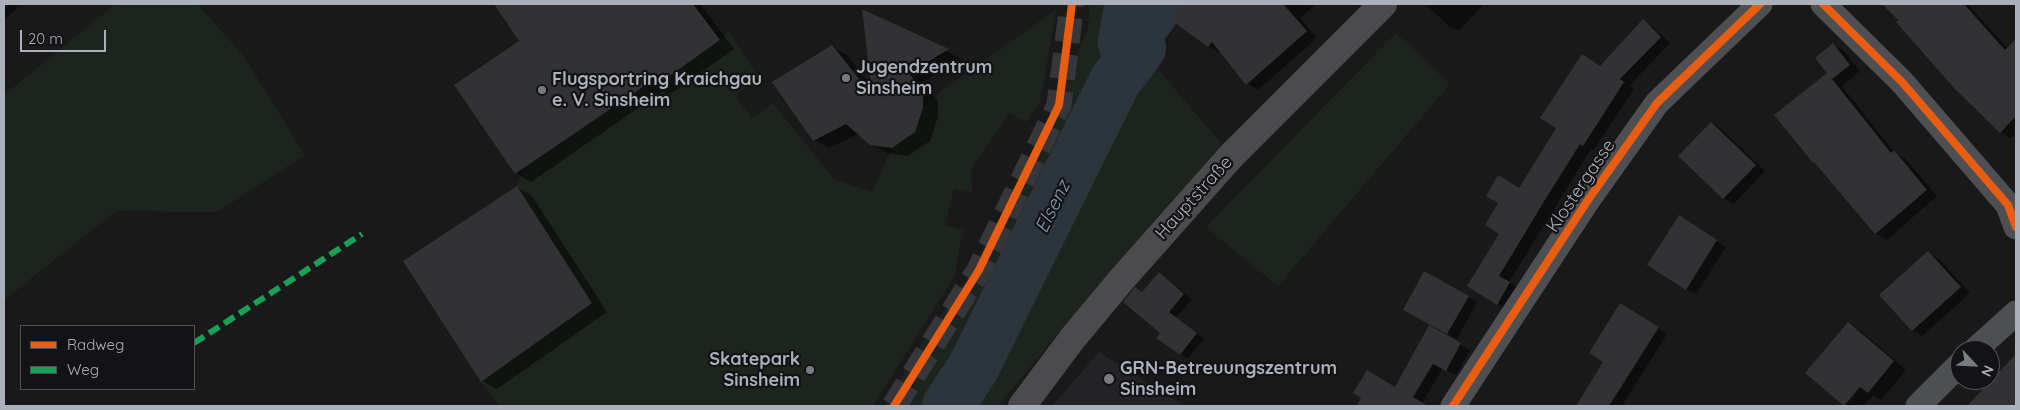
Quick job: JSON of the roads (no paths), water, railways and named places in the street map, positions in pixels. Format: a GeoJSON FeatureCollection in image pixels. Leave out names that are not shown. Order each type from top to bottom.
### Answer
{"type":"FeatureCollection","features":[{"type":"Feature","properties":{"kind":"main road","name":"Hauptstraße"},"geometry":{"type":"LineString","coordinates":[[1022,406],[1072,339],[1122,278],[1232,155],[1383,4]]}},
{"type":"Feature","properties":{"kind":"street","name":"Klostergasse"},"geometry":{"type":"LineString","coordinates":[[1452,406],[1588,200],[1657,103],[1760,4]]}},
{"type":"Feature","properties":{"kind":"street"},"geometry":{"type":"LineString","coordinates":[[1823,4],[1902,82],[2014,210]]}},
{"type":"Feature","properties":{"kind":"street"},"geometry":{"type":"LineString","coordinates":[[1986,340],[2016,313]]}},
{"type":"Feature","properties":{"kind":"street"},"geometry":{"type":"LineString","coordinates":[[1918,406],[1950,374]]}},
{"type":"Feature","properties":{"kind":"waterway","name":"Elsenz"},"geometry":{"type":"LineString","coordinates":[[948,406],[973,368],[1115,81],[1140,48],[1133,4]]}},
{"type":"Feature","properties":{"kind":"waterway"},"geometry":{"type":"LineString","coordinates":[[1140,48],[1172,4]]}},
{"type":"Feature","properties":{"kind":"tunnel"},"geometry":{"type":"LineString","coordinates":[[894,406],[979,270],[1059,105],[1072,4]]}},
{"type":"Feature","properties":{"kind":"place","name":"Jugendzentrum Sinsheim"},"geometry":{"type":"Point","coordinates":[846,78]}},
{"type":"Feature","properties":{"kind":"place","name":"Flugsportring Kraichgau e. V. Sinsheim"},"geometry":{"type":"Point","coordinates":[542,90]}},
{"type":"Feature","properties":{"kind":"place","name":"Skatepark Sinsheim"},"geometry":{"type":"Point","coordinates":[810,370]}},
{"type":"Feature","properties":{"kind":"place","name":"GRN-Betreuungszentrum Sinsheim"},"geometry":{"type":"Point","coordinates":[1109,379]}}]}
